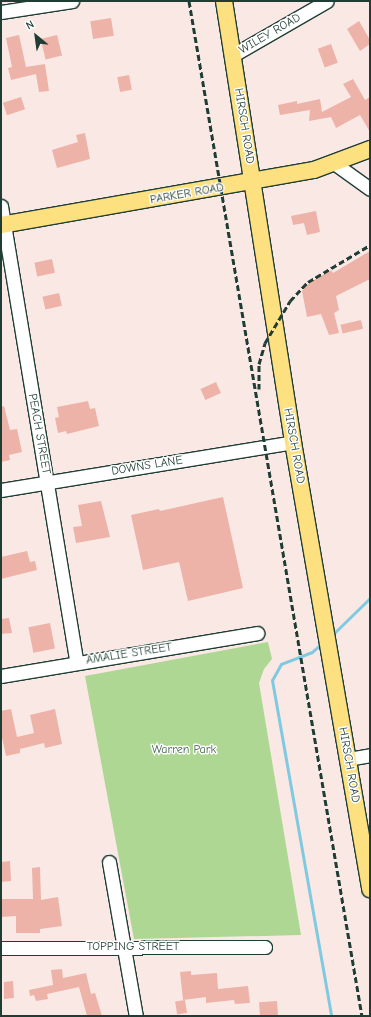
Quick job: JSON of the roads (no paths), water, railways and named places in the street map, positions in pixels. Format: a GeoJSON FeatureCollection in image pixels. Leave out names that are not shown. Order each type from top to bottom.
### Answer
{"type":"FeatureCollection","features":[{"type":"Feature","properties":{"kind":"main road","name":"HIRSCH ROAD"},"geometry":{"type":"LineString","coordinates":[[224,1],[293,442],[370,889]]}},
{"type":"Feature","properties":{"kind":"main road","name":"PARKER ROAD"},"geometry":{"type":"LineString","coordinates":[[2,224],[252,182],[314,170],[370,149]]}},
{"type":"Feature","properties":{"kind":"street"},"geometry":{"type":"LineString","coordinates":[[1,12],[72,1]]}},
{"type":"Feature","properties":{"kind":"street","name":"WILEY ROAD"},"geometry":{"type":"LineString","coordinates":[[233,55],[328,1]]}},
{"type":"Feature","properties":{"kind":"street"},"geometry":{"type":"LineString","coordinates":[[334,163],[370,189]]}},
{"type":"Feature","properties":{"kind":"street","name":"PEACH STREET"},"geometry":{"type":"LineString","coordinates":[[1,206],[2,224],[77,663]]}},
{"type":"Feature","properties":{"kind":"street","name":"DOWNS LANE"},"geometry":{"type":"LineString","coordinates":[[1,490],[293,442]]}},
{"type":"Feature","properties":{"kind":"street","name":"AMALIE STREET"},"geometry":{"type":"LineString","coordinates":[[1,676],[257,633]]}},
{"type":"Feature","properties":{"kind":"street"},"geometry":{"type":"LineString","coordinates":[[348,759],[370,754]]}},
{"type":"Feature","properties":{"kind":"street"},"geometry":{"type":"LineString","coordinates":[[110,862],[136,1016]]}},
{"type":"Feature","properties":{"kind":"street","name":"TOPPING STREET"},"geometry":{"type":"LineString","coordinates":[[1,948],[265,947]]}},
{"type":"Feature","properties":{"kind":"waterway"},"geometry":{"type":"LineString","coordinates":[[331,636],[370,598]]}},
{"type":"Feature","properties":{"kind":"waterway"},"geometry":{"type":"LineString","coordinates":[[322,643],[312,652],[281,664],[272,680],[331,1016]]}},
{"type":"Feature","properties":{"kind":"railway"},"geometry":{"type":"LineString","coordinates":[[189,1],[362,1016]]}},
{"type":"Feature","properties":{"kind":"railway"},"geometry":{"type":"LineString","coordinates":[[259,389],[259,364],[265,343],[290,301],[308,282],[370,245]]}},
{"type":"Feature","properties":{"kind":"park label","name":"Warren Park"},"geometry":{"type":"Point","coordinates":[184,750]}}]}
